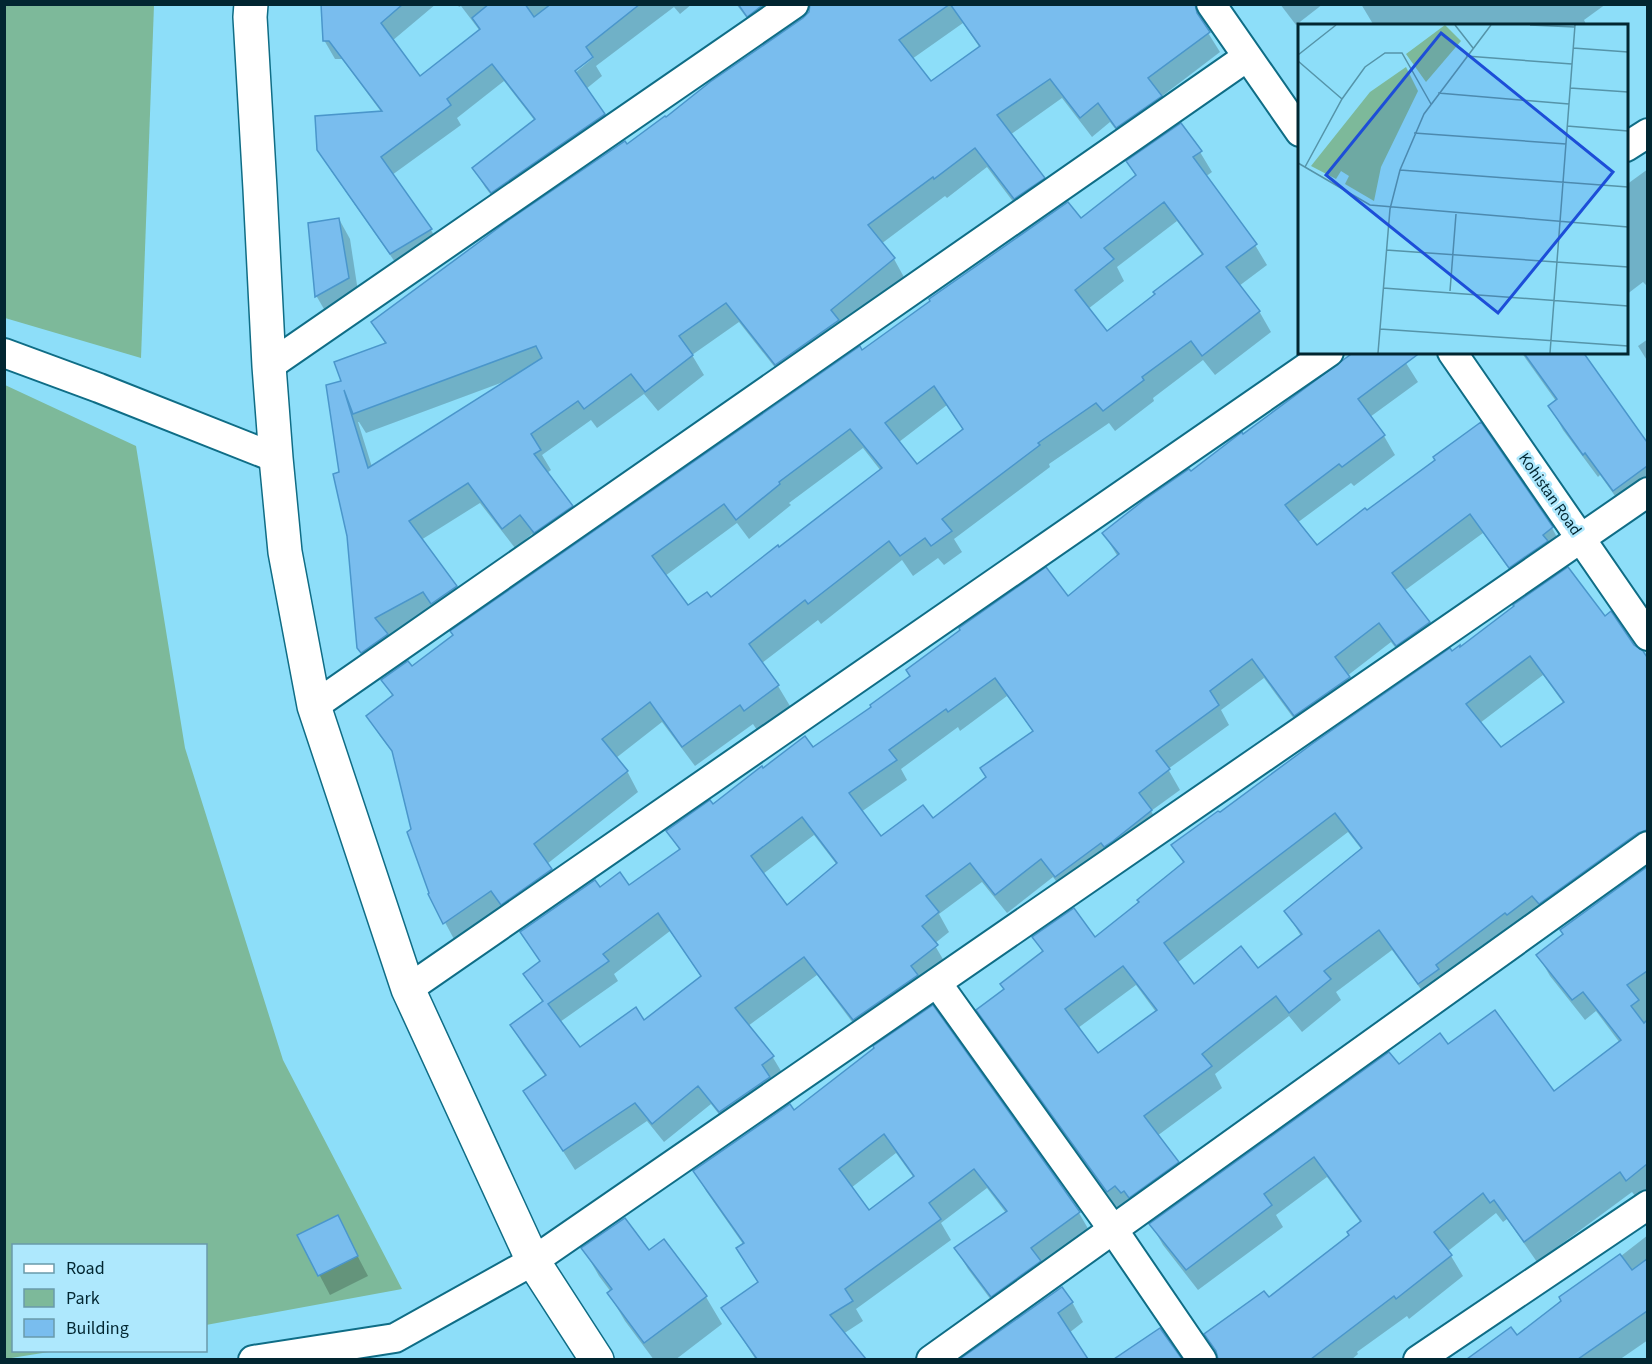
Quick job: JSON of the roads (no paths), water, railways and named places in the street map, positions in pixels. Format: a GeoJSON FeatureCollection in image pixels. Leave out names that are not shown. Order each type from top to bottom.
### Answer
{"type":"FeatureCollection","features":[{"type":"Feature","properties":{"kind":"main road"},"geometry":{"type":"LineString","coordinates":[[256,9],[260,189],[276,458],[285,552],[314,706],[408,989],[533,1261],[597,1359]]}},
{"type":"Feature","properties":{"kind":"street"},"geometry":{"type":"LineString","coordinates":[[269,366],[794,4]]}},
{"type":"Feature","properties":{"kind":"street"},"geometry":{"type":"LineString","coordinates":[[1211,4],[1298,131]]}},
{"type":"Feature","properties":{"kind":"street"},"geometry":{"type":"LineString","coordinates":[[314,706],[1247,57]]}},
{"type":"Feature","properties":{"kind":"street"},"geometry":{"type":"LineString","coordinates":[[1628,146],[1647,133]]}},
{"type":"Feature","properties":{"kind":"street"},"geometry":{"type":"LineString","coordinates":[[4,353],[276,458]]}},
{"type":"Feature","properties":{"kind":"street"},"geometry":{"type":"LineString","coordinates":[[408,989],[1326,354]]}},
{"type":"Feature","properties":{"kind":"street","name":"Kohistan Road"},"geometry":{"type":"LineString","coordinates":[[1453,354],[1647,636]]}},
{"type":"Feature","properties":{"kind":"street"},"geometry":{"type":"LineString","coordinates":[[253,1359],[395,1338],[533,1261],[1647,492]]}},
{"type":"Feature","properties":{"kind":"street"},"geometry":{"type":"LineString","coordinates":[[931,1359],[1647,846]]}},
{"type":"Feature","properties":{"kind":"street"},"geometry":{"type":"LineString","coordinates":[[937,983],[1112,1228],[1202,1359]]}},
{"type":"Feature","properties":{"kind":"street"},"geometry":{"type":"LineString","coordinates":[[1418,1359],[1647,1206]]}}]}
